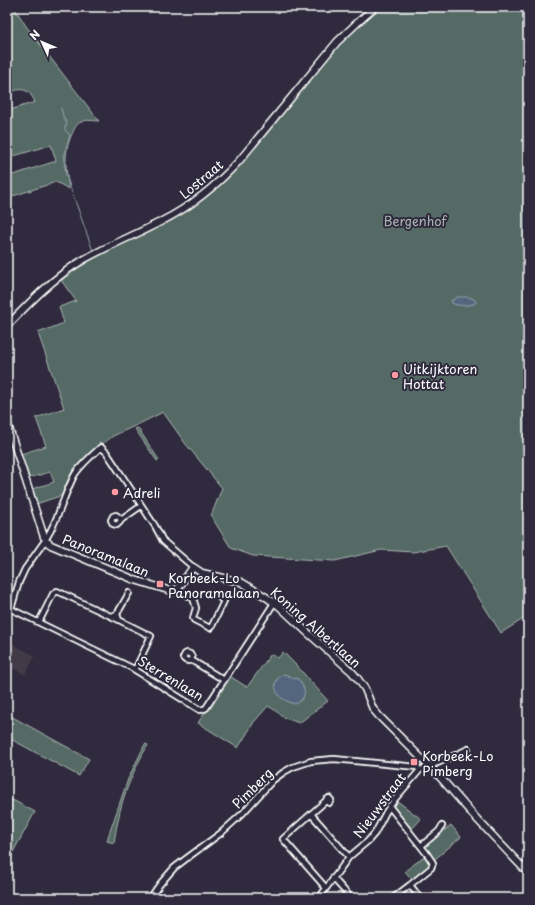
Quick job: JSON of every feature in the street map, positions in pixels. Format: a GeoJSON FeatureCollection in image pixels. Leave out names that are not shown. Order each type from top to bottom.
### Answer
{"type":"FeatureCollection","features":[{"type":"Feature","properties":{"kind":"street","name":"Lostraat"},"geometry":{"type":"LineString","coordinates":[[7,326],[48,286],[82,261],[107,247],[162,221],[188,206],[214,186],[239,161],[337,42],[375,7]]}},
{"type":"Feature","properties":{"kind":"street"},"geometry":{"type":"LineString","coordinates":[[7,422],[45,540]]}},
{"type":"Feature","properties":{"kind":"street","name":"Koning Albertlaan"},"geometry":{"type":"LineString","coordinates":[[45,540],[55,523],[66,492],[75,475],[80,467],[101,447],[107,453],[155,526],[163,541],[192,567],[202,573],[241,582],[279,606],[352,672],[365,689],[375,712],[430,766],[480,822],[528,872]]}},
{"type":"Feature","properties":{"kind":"street"},"geometry":{"type":"LineString","coordinates":[[121,520],[141,506]]}},
{"type":"Feature","properties":{"kind":"street","name":"Panoramalaan"},"geometry":{"type":"LineString","coordinates":[[45,540],[51,545],[135,580],[171,590],[176,591],[178,589]]}},
{"type":"Feature","properties":{"kind":"street","name":"Sterrenlaan"},"geometry":{"type":"LineString","coordinates":[[45,540],[25,569],[19,582],[11,609],[135,670],[200,710],[206,708],[274,603]]}},
{"type":"Feature","properties":{"kind":"street"},"geometry":{"type":"LineString","coordinates":[[192,567],[178,589],[192,598],[196,608],[193,618],[194,620],[210,628],[224,601],[221,599]]}},
{"type":"Feature","properties":{"kind":"street"},"geometry":{"type":"LineString","coordinates":[[39,622],[53,594],[57,591],[146,633],[151,636],[135,670]]}},
{"type":"Feature","properties":{"kind":"street"},"geometry":{"type":"LineString","coordinates":[[111,616],[117,614],[129,593]]}},
{"type":"Feature","properties":{"kind":"street"},"geometry":{"type":"LineString","coordinates":[[117,614],[119,620]]}},
{"type":"Feature","properties":{"kind":"street"},"geometry":{"type":"LineString","coordinates":[[191,660],[224,680]]}},
{"type":"Feature","properties":{"kind":"street","name":"Nieuwstraat"},"geometry":{"type":"LineString","coordinates":[[319,898],[349,856],[368,841],[375,833],[389,806],[420,770],[452,757],[468,748]]}},
{"type":"Feature","properties":{"kind":"street","name":"Pimberg"},"geometry":{"type":"LineString","coordinates":[[150,898],[174,868],[242,814],[273,780],[293,767],[311,761],[334,758],[417,767],[420,770]]}},
{"type":"Feature","properties":{"kind":"street"},"geometry":{"type":"LineString","coordinates":[[326,800],[328,802],[331,800],[329,798],[324,802],[283,839],[326,888]]}},
{"type":"Feature","properties":{"kind":"street"},"geometry":{"type":"LineString","coordinates":[[389,806],[433,863],[431,868],[393,898]]}},
{"type":"Feature","properties":{"kind":"street"},"geometry":{"type":"LineString","coordinates":[[311,814],[349,856]]}},
{"type":"Feature","properties":{"kind":"street"},"geometry":{"type":"LineString","coordinates":[[421,846],[439,831],[442,826]]}},
{"type":"Feature","properties":{"kind":"street"},"geometry":{"type":"LineString","coordinates":[[333,878],[351,898]]}},
{"type":"Feature","properties":{"kind":"street"},"geometry":{"type":"LineString","coordinates":[[410,886],[420,898]]}},
{"type":"Feature","properties":{"kind":"shaded area"},"geometry":{"type":"Polygon","coordinates":[[[7,641],[35,656],[25,675],[7,665],[7,641]]]}},
{"type":"Feature","properties":{"kind":"green space"},"geometry":{"type":"Polygon","coordinates":[[[7,7],[14,7],[26,26],[99,121],[83,121],[76,126],[72,134],[66,154],[69,189],[56,182],[7,198],[7,177],[56,161],[51,145],[7,158],[7,111],[35,102],[30,94],[24,90],[16,90],[7,93],[7,7]]]}},
{"type":"Feature","properties":{"kind":"green space","name":"Bergenhof"},"geometry":{"type":"Polygon","coordinates":[[[380,7],[528,7],[528,616],[501,633],[446,546],[413,552],[381,550],[335,561],[253,556],[231,548],[211,516],[222,488],[185,443],[163,412],[113,436],[80,467],[63,495],[36,504],[32,489],[54,482],[50,472],[29,478],[21,454],[46,446],[36,418],[64,408],[38,333],[64,323],[59,307],[76,301],[60,279],[101,253],[176,217],[219,185],[341,43],[380,7]]]}},
{"type":"Feature","properties":{"kind":"green space"},"geometry":{"type":"Polygon","coordinates":[[[138,428],[159,460],[157,461],[135,429],[138,428]]]}},
{"type":"Feature","properties":{"kind":"green space"},"geometry":{"type":"Polygon","coordinates":[[[283,652],[328,701],[299,723],[285,718],[268,706],[254,722],[238,748],[198,723],[228,675],[247,687],[271,654],[278,658],[283,652]]]}},
{"type":"Feature","properties":{"kind":"green space"},"geometry":{"type":"Polygon","coordinates":[[[7,714],[89,759],[79,776],[7,737],[7,714]]]}},
{"type":"Feature","properties":{"kind":"green space"},"geometry":{"type":"Polygon","coordinates":[[[145,744],[148,745],[134,772],[120,811],[114,843],[107,841],[128,779],[145,744]]]}},
{"type":"Feature","properties":{"kind":"green space"},"geometry":{"type":"Polygon","coordinates":[[[7,797],[35,812],[7,863],[7,797]]]}},
{"type":"Feature","properties":{"kind":"green space"},"geometry":{"type":"Polygon","coordinates":[[[396,800],[421,819],[411,830],[392,807],[396,800]]]}},
{"type":"Feature","properties":{"kind":"green space"},"geometry":{"type":"Polygon","coordinates":[[[451,825],[461,837],[434,860],[426,849],[426,845],[451,825]]]}},
{"type":"Feature","properties":{"kind":"green space"},"geometry":{"type":"Polygon","coordinates":[[[425,856],[430,862],[430,867],[413,881],[405,871],[425,856]]]}},
{"type":"Feature","properties":{"kind":"water"},"geometry":{"type":"Polygon","coordinates":[[[458,297],[471,298],[476,302],[474,304],[463,305],[452,303],[451,301],[458,297]]]}},
{"type":"Feature","properties":{"kind":"water"},"geometry":{"type":"Polygon","coordinates":[[[285,674],[298,679],[304,689],[304,696],[295,704],[283,699],[277,693],[275,685],[276,682],[285,674]]]}},
{"type":"Feature","properties":{"kind":"waterway"},"geometry":{"type":"LineString","coordinates":[[61,108],[67,124],[65,130],[70,135],[64,161],[66,175],[93,251]]}},
{"type":"Feature","properties":{"kind":"place","name":"Uitkijktoren Hottat"},"geometry":{"type":"Point","coordinates":[395,375]}},
{"type":"Feature","properties":{"kind":"place","name":"Adreli"},"geometry":{"type":"Point","coordinates":[115,492]}},
{"type":"Feature","properties":{"kind":"place","name":"Korbeek-Lo Panoramalaan"},"geometry":{"type":"Point","coordinates":[160,584]}},
{"type":"Feature","properties":{"kind":"place","name":"Korbeek-Lo Pimberg"},"geometry":{"type":"Point","coordinates":[414,762]}}]}
